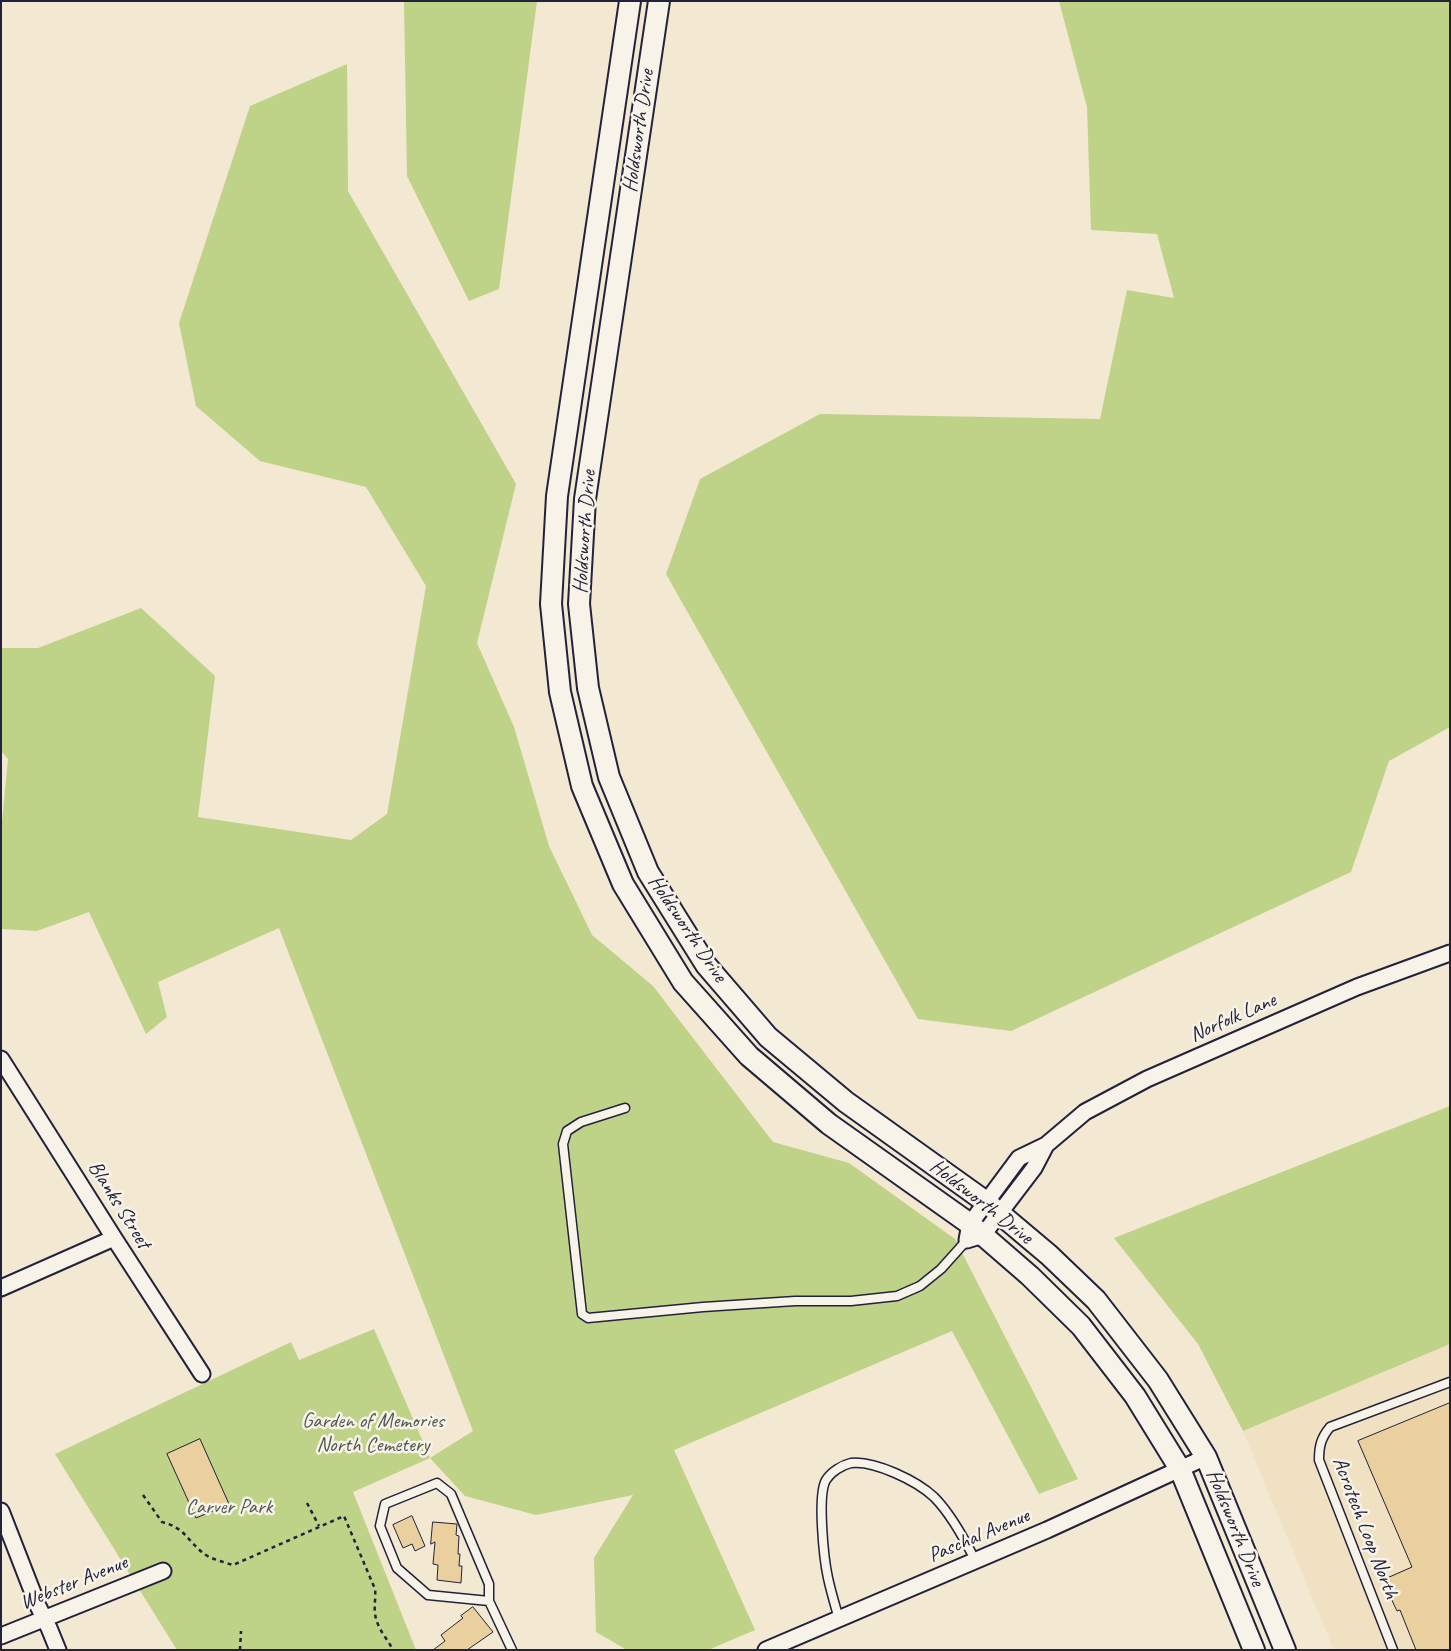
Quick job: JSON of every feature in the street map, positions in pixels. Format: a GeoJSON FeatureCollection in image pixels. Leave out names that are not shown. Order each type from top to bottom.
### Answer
{"type":"FeatureCollection","features":[{"type":"Feature","properties":{"kind":"main road","name":"Holdsworth Drive"},"geometry":{"type":"LineString","coordinates":[[630,1],[557,496],[551,604],[560,692],[582,786],[623,884],[683,982],[748,1056],[829,1124],[1030,1276],[1081,1326],[1135,1396],[1180,1469],[1254,1650]]}},
{"type":"Feature","properties":{"kind":"main road","name":"Holdsworth Drive"},"geometry":{"type":"LineString","coordinates":[[659,1],[585,499],[579,604],[588,688],[609,777],[648,872],[706,965],[768,1036],[846,1102],[992,1207],[1049,1255],[1096,1300],[1158,1380],[1206,1457],[1285,1650]]}},
{"type":"Feature","properties":{"kind":"main road"},"geometry":{"type":"LineString","coordinates":[[605,171],[633,176]]}},
{"type":"Feature","properties":{"kind":"street","name":"Norfolk Lane"},"geometry":{"type":"LineString","coordinates":[[973,1233],[992,1207],[1019,1158],[1046,1144],[1086,1112],[1147,1079],[1357,986],[1450,953]]}},
{"type":"Feature","properties":{"kind":"street","name":"Blanks Street"},"geometry":{"type":"LineString","coordinates":[[1,1059],[202,1374]]}},
{"type":"Feature","properties":{"kind":"street"},"geometry":{"type":"LineString","coordinates":[[1,1288],[114,1238]]}},
{"type":"Feature","properties":{"kind":"street","name":"Paschal Avenue"},"geometry":{"type":"LineString","coordinates":[[766,1650],[975,1560],[1206,1457]]}},
{"type":"Feature","properties":{"kind":"street"},"geometry":{"type":"LineString","coordinates":[[1,1511],[38,1606],[58,1650]]}},
{"type":"Feature","properties":{"kind":"street","name":"Webster Avenue"},"geometry":{"type":"LineString","coordinates":[[1,1636],[163,1571]]}},
{"type":"Feature","properties":{"kind":"lane"},"geometry":{"type":"LineString","coordinates":[[625,1108],[581,1122],[567,1131],[563,1144],[582,1314],[588,1318],[703,1307],[795,1301],[851,1301],[897,1296],[920,1286],[941,1269],[973,1233]]}},
{"type":"Feature","properties":{"kind":"lane","name":"Acrotech Loop North"},"geometry":{"type":"LineString","coordinates":[[1393,1650],[1319,1460],[1319,1447],[1322,1437],[1330,1427],[1450,1382]]}},
{"type":"Feature","properties":{"kind":"lane"},"geometry":{"type":"LineString","coordinates":[[838,1619],[828,1578],[823,1530],[822,1491],[826,1481],[834,1471],[850,1463],[870,1464],[898,1475],[913,1482],[934,1497],[967,1543],[975,1560]]}},
{"type":"Feature","properties":{"kind":"lane"},"geometry":{"type":"LineString","coordinates":[[489,1601],[428,1595],[397,1568],[380,1526],[385,1504],[437,1483],[451,1494],[489,1584],[489,1601],[512,1650]]}},
{"type":"Feature","properties":{"kind":"path"},"geometry":{"type":"LineString","coordinates":[[143,1495],[162,1522],[185,1533],[204,1554],[233,1565],[344,1516],[375,1589],[377,1624],[393,1650]]}},
{"type":"Feature","properties":{"kind":"path"},"geometry":{"type":"LineString","coordinates":[[308,1503],[319,1526]]}},
{"type":"Feature","properties":{"kind":"path"},"geometry":{"type":"LineString","coordinates":[[240,1650],[241,1631]]}},
{"type":"Feature","properties":{"kind":"shaded area"},"geometry":{"type":"Polygon","coordinates":[[[1450,1344],[1450,1650],[1334,1650],[1243,1431],[1450,1344]]]}},
{"type":"Feature","properties":{"kind":"green space"},"geometry":{"type":"Polygon","coordinates":[[[404,1],[537,1],[499,289],[469,301],[407,176],[404,1]]]}},
{"type":"Feature","properties":{"kind":"green space"},"geometry":{"type":"Polygon","coordinates":[[[1059,1],[1450,1],[1450,727],[1389,761],[1351,872],[1011,1031],[918,1019],[666,574],[700,479],[820,414],[1100,419],[1127,290],[1174,298],[1157,234],[1091,230],[1087,107],[1059,1]]]}},
{"type":"Feature","properties":{"kind":"green space"},"geometry":{"type":"Polygon","coordinates":[[[347,64],[348,191],[516,484],[477,643],[514,727],[549,846],[592,935],[653,986],[773,1142],[849,1163],[955,1239],[1078,1479],[1039,1494],[952,1331],[674,1450],[755,1630],[708,1650],[627,1650],[596,1632],[594,1558],[633,1495],[536,1515],[465,1496],[430,1458],[473,1431],[279,928],[158,982],[167,1017],[146,1034],[89,912],[37,931],[1,929],[1,832],[8,759],[1,751],[1,648],[38,648],[141,608],[215,676],[198,817],[351,840],[387,814],[426,586],[366,487],[260,461],[196,406],[179,323],[250,106],[347,64]]]}},
{"type":"Feature","properties":{"kind":"green space"},"geometry":{"type":"Polygon","coordinates":[[[1450,1106],[1450,1344],[1243,1431],[1198,1344],[1114,1238],[1450,1106]]]}},
{"type":"Feature","properties":{"kind":"green space","name":"Carver Park"},"geometry":{"type":"Polygon","coordinates":[[[374,1329],[430,1458],[353,1492],[416,1650],[177,1650],[55,1454],[291,1342],[299,1360],[374,1329]]]}},
{"type":"Feature","properties":{"kind":"building"},"geometry":{"type":"Polygon","coordinates":[[[1450,1403],[1450,1650],[1416,1650],[1400,1610],[1397,1611],[1389,1594],[1393,1593],[1387,1578],[1412,1567],[1358,1441],[1450,1403]]]}},
{"type":"Feature","properties":{"kind":"building"},"geometry":{"type":"Polygon","coordinates":[[[200,1439],[229,1504],[196,1518],[167,1454],[200,1439]]]}},
{"type":"Feature","properties":{"kind":"building"},"geometry":{"type":"Polygon","coordinates":[[[412,1516],[425,1546],[415,1551],[412,1544],[403,1548],[393,1525],[412,1516]]]}},
{"type":"Feature","properties":{"kind":"building"},"geometry":{"type":"Polygon","coordinates":[[[433,1522],[457,1524],[456,1535],[459,1536],[458,1554],[460,1554],[459,1566],[462,1566],[461,1583],[437,1580],[438,1565],[433,1564],[435,1542],[431,1544],[433,1522]]]}},
{"type":"Feature","properties":{"kind":"building"},"geometry":{"type":"Polygon","coordinates":[[[473,1607],[493,1632],[467,1650],[433,1650],[445,1641],[441,1635],[463,1618],[461,1616],[473,1607]]]}},
{"type":"Feature","properties":{"kind":"park label","name":"Garden of Memories North Cemetery"},"geometry":{"type":"Point","coordinates":[373,1433]}}]}
